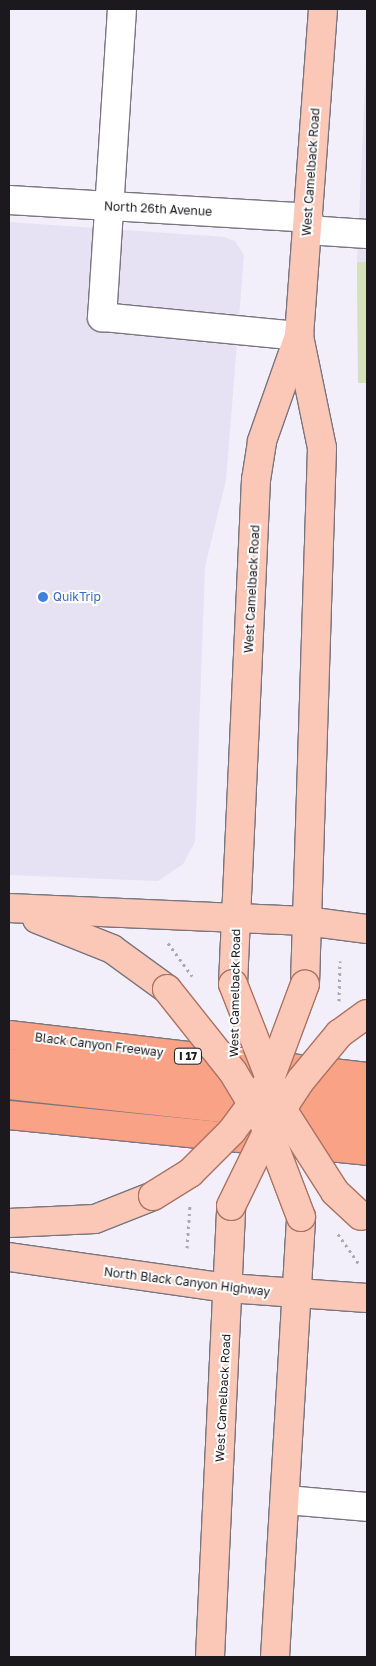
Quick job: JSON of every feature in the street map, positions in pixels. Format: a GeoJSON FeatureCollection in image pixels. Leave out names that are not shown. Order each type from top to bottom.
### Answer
{"type":"FeatureCollection","features":[{"type":"Feature","properties":{"kind":"highway","name":"Black Canyon Freeway"},"geometry":{"type":"LineString","coordinates":[[9,1035],[367,1077]]}},
{"type":"Feature","properties":{"kind":"highway"},"geometry":{"type":"LineString","coordinates":[[9,1063],[367,1098]]}},
{"type":"Feature","properties":{"kind":"highway"},"geometry":{"type":"LineString","coordinates":[[9,1085],[367,1124]]}},
{"type":"Feature","properties":{"kind":"highway"},"geometry":{"type":"LineString","coordinates":[[9,1114],[367,1151]]}},
{"type":"Feature","properties":{"kind":"main road","name":"West Camelback Road"},"geometry":{"type":"LineString","coordinates":[[210,1657],[228,1288],[231,1206],[233,984],[256,480],[262,441],[299,336],[323,9]]}},
{"type":"Feature","properties":{"kind":"main road","name":"West Camelback Road"},"geometry":{"type":"LineString","coordinates":[[275,1657],[299,1294],[301,1217],[299,1135],[322,448],[299,336]]}},
{"type":"Feature","properties":{"kind":"main road"},"geometry":{"type":"LineString","coordinates":[[9,909],[306,921],[367,929]]}},
{"type":"Feature","properties":{"kind":"main road"},"geometry":{"type":"LineString","coordinates":[[9,909],[76,931],[180,986],[252,1104],[299,1135],[335,1192],[364,1219]]}},
{"type":"Feature","properties":{"kind":"main road"},"geometry":{"type":"LineString","coordinates":[[233,984],[269,1081],[275,1120],[301,1217]]}},
{"type":"Feature","properties":{"kind":"main road"},"geometry":{"type":"LineString","coordinates":[[9,1222],[95,1219],[153,1196],[190,1173],[232,1131],[269,1081],[305,984]]}},
{"type":"Feature","properties":{"kind":"main road"},"geometry":{"type":"LineString","coordinates":[[231,1206],[275,1120],[301,1080],[339,1034],[367,1014]]}},
{"type":"Feature","properties":{"kind":"main road","name":"North Black Canyon Highway"},"geometry":{"type":"LineString","coordinates":[[9,1257],[228,1288],[367,1298]]}},
{"type":"Feature","properties":{"kind":"street"},"geometry":{"type":"LineString","coordinates":[[122,9],[111,206],[102,317],[299,336]]}},
{"type":"Feature","properties":{"kind":"street","name":"North 26th Avenue"},"geometry":{"type":"LineString","coordinates":[[9,200],[111,206],[307,224],[367,234]]}},
{"type":"Feature","properties":{"kind":"street"},"geometry":{"type":"LineString","coordinates":[[286,1500],[367,1508]]}},
{"type":"Feature","properties":{"kind":"path"},"geometry":{"type":"LineString","coordinates":[[168,943],[192,973],[180,986]]}},
{"type":"Feature","properties":{"kind":"path"},"geometry":{"type":"LineString","coordinates":[[339,1002],[340,961]]}},
{"type":"Feature","properties":{"kind":"path"},"geometry":{"type":"LineString","coordinates":[[187,1248],[190,1202]]}},
{"type":"Feature","properties":{"kind":"path"},"geometry":{"type":"LineString","coordinates":[[334,1228],[359,1264]]}},
{"type":"Feature","properties":{"kind":"shaded area"},"geometry":{"type":"Polygon","coordinates":[[[367,40],[367,383],[358,383],[357,262],[367,40]]]}},
{"type":"Feature","properties":{"kind":"shaded area"},"geometry":{"type":"Polygon","coordinates":[[[9,222],[224,237],[235,241],[244,255],[226,480],[205,567],[195,842],[183,864],[158,881],[9,875],[9,222]]]}},
{"type":"Feature","properties":{"kind":"green space"},"geometry":{"type":"Polygon","coordinates":[[[357,262],[367,262],[367,383],[358,383],[357,262]]]}},
{"type":"Feature","properties":{"kind":"place","name":"QuikTrip"},"geometry":{"type":"Point","coordinates":[43,597]}}]}
